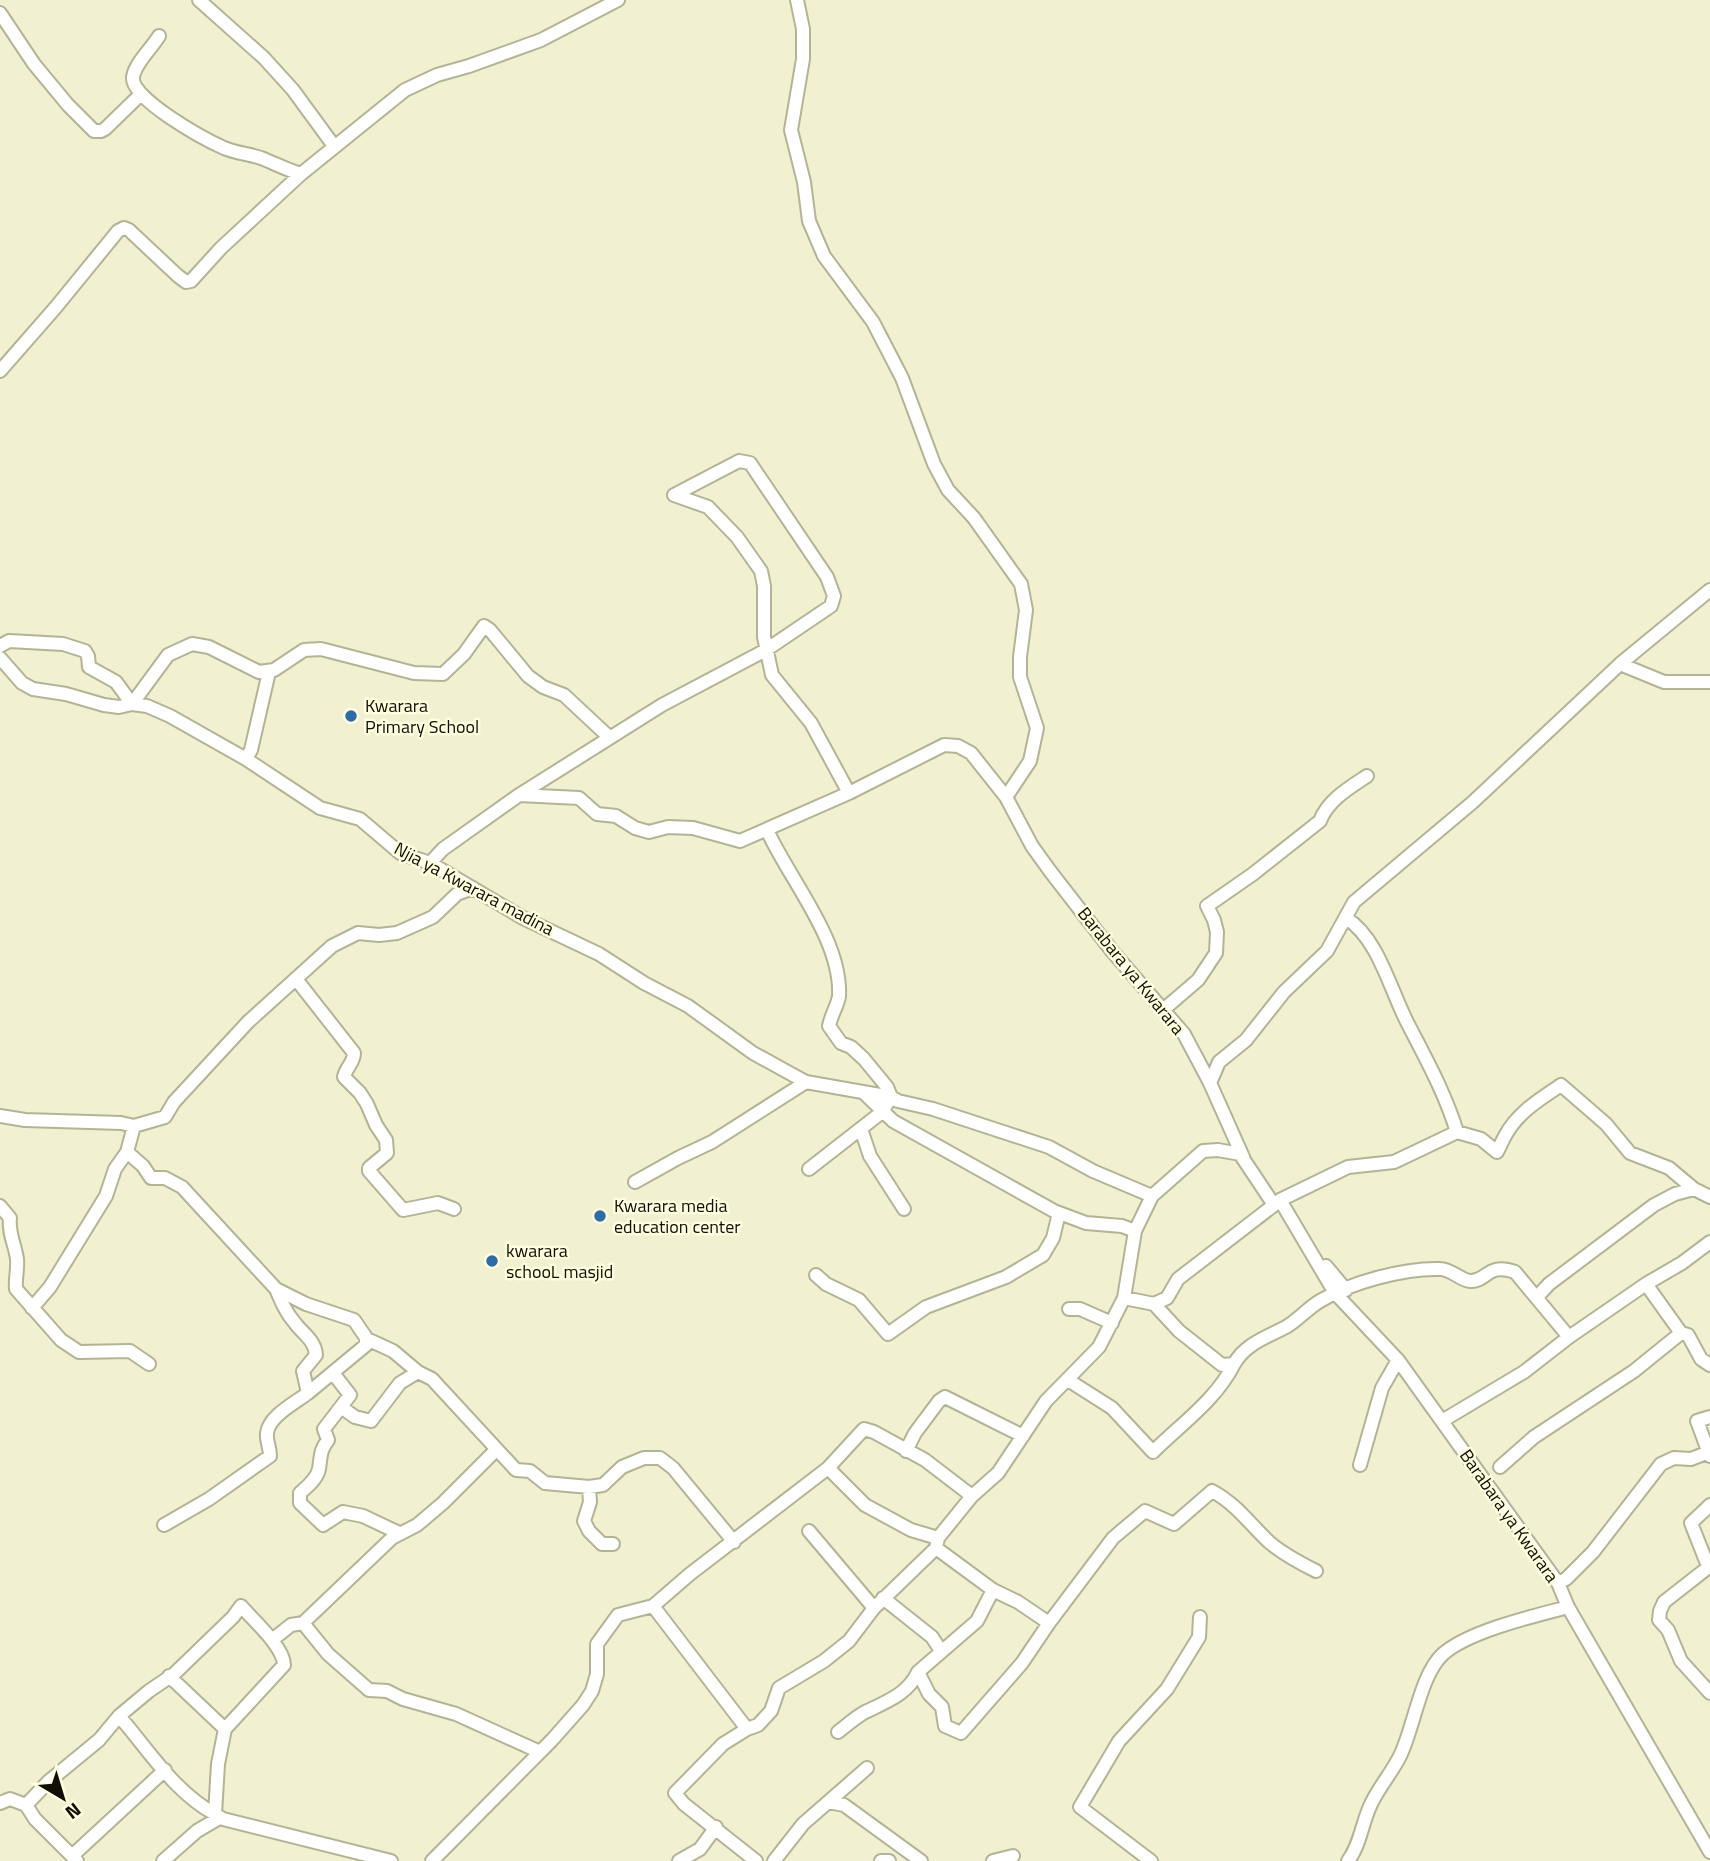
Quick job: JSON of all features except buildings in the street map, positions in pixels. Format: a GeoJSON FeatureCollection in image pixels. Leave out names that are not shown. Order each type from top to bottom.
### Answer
{"type":"FeatureCollection","features":[{"type":"Feature","properties":{"kind":"street"},"geometry":{"type":"LineString","coordinates":[[199,0],[264,58],[293,90],[334,146]]}},
{"type":"Feature","properties":{"kind":"street"},"geometry":{"type":"LineString","coordinates":[[0,371],[118,231],[124,228],[129,230],[178,276],[186,282],[191,281],[248,222],[301,174],[413,85],[541,40],[618,0]]}},
{"type":"Feature","properties":{"kind":"street"},"geometry":{"type":"LineString","coordinates":[[797,0],[803,29],[803,59],[791,130],[804,182],[809,222],[824,256],[873,322],[902,378],[934,464],[948,490],[974,518],[1021,584],[1026,610],[1020,677],[1037,728],[1030,761],[1006,797]]}},
{"type":"Feature","properties":{"kind":"street"},"geometry":{"type":"LineString","coordinates":[[1,15],[34,64],[94,131],[101,131],[110,125],[141,94]]}},
{"type":"Feature","properties":{"kind":"street"},"geometry":{"type":"LineString","coordinates":[[159,36],[132,78],[141,94],[164,113],[226,149],[301,174]]}},
{"type":"Feature","properties":{"kind":"street"},"geometry":{"type":"LineString","coordinates":[[430,863],[443,849],[519,795],[662,705],[765,650],[831,606],[834,596],[827,577],[750,463],[739,461],[674,495],[708,508],[737,537],[761,571],[764,586],[765,650],[772,675],[811,723],[849,793]]}},
{"type":"Feature","properties":{"kind":"street"},"geometry":{"type":"LineString","coordinates":[[1210,1083],[1219,1062],[1246,1040],[1284,992],[1326,951],[1353,902],[1473,802],[1620,664],[1710,590]]}},
{"type":"Feature","properties":{"kind":"street"},"geometry":{"type":"LineString","coordinates":[[0,646],[9,641],[58,643],[85,651],[89,667],[116,682],[132,704],[168,655],[192,643],[209,647],[259,672],[269,672],[304,650],[321,649],[414,673],[443,674],[464,654],[484,626],[528,676],[543,687],[564,695],[610,737]]}},
{"type":"Feature","properties":{"kind":"street","name":"Njia ya Kwarara madina"},"geometry":{"type":"LineString","coordinates":[[0,658],[22,683],[33,689],[66,694],[104,705],[146,706],[170,716],[246,760],[320,808],[360,820],[400,853],[430,863],[523,918],[582,944],[644,984],[688,1006],[753,1053],[806,1082]]}},
{"type":"Feature","properties":{"kind":"street"},"geometry":{"type":"LineString","coordinates":[[1620,664],[1664,682],[1710,682]]}},
{"type":"Feature","properties":{"kind":"street"},"geometry":{"type":"LineString","coordinates":[[246,760],[251,750],[269,672]]}},
{"type":"Feature","properties":{"kind":"street","name":"Barabara ya Kwarara"},"geometry":{"type":"LineString","coordinates":[[519,795],[579,798],[597,814],[615,816],[635,828],[649,832],[668,827],[693,828],[740,841],[849,793],[944,745],[958,746],[971,754],[1006,797],[1032,846],[1049,871],[1112,951],[1184,1034],[1210,1083],[1240,1154],[1340,1292],[1398,1360],[1558,1583],[1568,1607],[1710,1852]]}},
{"type":"Feature","properties":{"kind":"street"},"geometry":{"type":"LineString","coordinates":[[1163,1010],[1198,980],[1216,953],[1217,932],[1207,906],[1254,874],[1320,821],[1324,811],[1338,797],[1367,776]]}},
{"type":"Feature","properties":{"kind":"street"},"geometry":{"type":"LineString","coordinates":[[767,830],[834,959],[839,1000],[831,1013],[829,1026],[841,1043],[851,1047],[864,1059],[887,1087],[891,1097]]}},
{"type":"Feature","properties":{"kind":"street"},"geometry":{"type":"LineString","coordinates":[[0,1116],[25,1120],[121,1123],[134,1126],[165,1117],[174,1102],[248,1022],[332,946],[358,933],[397,933],[433,917],[457,894],[473,888]]}},
{"type":"Feature","properties":{"kind":"street"},"geometry":{"type":"LineString","coordinates":[[1346,918],[1361,930],[1372,944],[1407,1023],[1450,1107],[1457,1132]]}},
{"type":"Feature","properties":{"kind":"street"},"geometry":{"type":"LineString","coordinates":[[296,979],[346,1039],[354,1053],[354,1061],[344,1077],[368,1104],[376,1125],[386,1140],[387,1153],[369,1168],[369,1171],[403,1210],[438,1203],[454,1209]]}},
{"type":"Feature","properties":{"kind":"street"},"geometry":{"type":"LineString","coordinates":[[635,1182],[712,1142],[806,1082],[891,1097],[1049,1147],[1093,1171],[1152,1196]]}},
{"type":"Feature","properties":{"kind":"street"},"geometry":{"type":"LineString","coordinates":[[1154,1304],[1167,1298],[1178,1279],[1277,1203],[1348,1167],[1394,1161],[1457,1132],[1481,1139],[1497,1152],[1516,1120],[1561,1085],[1606,1124],[1630,1153],[1669,1168],[1694,1189],[1710,1197]]}},
{"type":"Feature","properties":{"kind":"street"},"geometry":{"type":"LineString","coordinates":[[864,1093],[893,1121],[1059,1213],[1086,1223],[1122,1226],[1135,1231]]}},
{"type":"Feature","properties":{"kind":"street"},"geometry":{"type":"LineString","coordinates":[[809,1169],[882,1112],[891,1097]]}},
{"type":"Feature","properties":{"kind":"street"},"geometry":{"type":"LineString","coordinates":[[32,1308],[50,1287],[106,1196],[115,1170],[127,1153],[134,1126]]}},
{"type":"Feature","properties":{"kind":"street"},"geometry":{"type":"LineString","coordinates":[[861,1129],[870,1156],[904,1209]]}},
{"type":"Feature","properties":{"kind":"street"},"geometry":{"type":"LineString","coordinates":[[756,1861],[684,1804],[675,1793],[723,1744],[747,1728],[758,1725],[771,1711],[779,1688],[824,1661],[849,1641],[878,1603],[937,1543],[972,1496],[998,1473],[1046,1401],[1099,1347],[1125,1298],[1135,1231],[1152,1196],[1203,1151],[1217,1150],[1240,1154]]}},
{"type":"Feature","properties":{"kind":"street"},"geometry":{"type":"LineString","coordinates":[[127,1153],[143,1166],[151,1178],[164,1178],[182,1187],[276,1289],[295,1323],[315,1347],[316,1355],[303,1371],[308,1393]]}},
{"type":"Feature","properties":{"kind":"street"},"geometry":{"type":"LineString","coordinates":[[1538,1296],[1549,1284],[1654,1205],[1675,1194],[1694,1189]]}},
{"type":"Feature","properties":{"kind":"street"},"geometry":{"type":"LineString","coordinates":[[0,1206],[10,1217],[9,1232],[16,1255],[16,1289],[61,1340],[79,1352],[130,1351],[149,1364]]}},
{"type":"Feature","properties":{"kind":"street"},"geometry":{"type":"LineString","coordinates":[[816,1275],[826,1284],[859,1300],[888,1334],[926,1307],[966,1290],[1006,1278],[1043,1255],[1053,1238],[1059,1213]]}},
{"type":"Feature","properties":{"kind":"street"},"geometry":{"type":"LineString","coordinates":[[1442,1421],[1524,1372],[1569,1337],[1710,1242]]}},
{"type":"Feature","properties":{"kind":"street"},"geometry":{"type":"LineString","coordinates":[[1068,1380],[1112,1408],[1153,1452],[1207,1402],[1227,1380],[1238,1357],[1260,1338],[1288,1326],[1319,1301],[1373,1280],[1410,1272],[1443,1269],[1470,1281],[1490,1270],[1503,1267],[1515,1272],[1538,1296],[1569,1337]]}},
{"type":"Feature","properties":{"kind":"street"},"geometry":{"type":"LineString","coordinates":[[1646,1284],[1681,1333],[1688,1335],[1701,1359],[1710,1365]]}},
{"type":"Feature","properties":{"kind":"street"},"geometry":{"type":"LineString","coordinates":[[276,1289],[306,1304],[354,1321],[366,1338],[393,1351],[418,1373],[432,1379],[479,1428],[495,1450],[516,1469],[530,1472],[545,1483],[589,1487],[603,1485],[622,1467],[644,1458],[660,1458],[673,1468],[734,1542]]}},
{"type":"Feature","properties":{"kind":"street"},"geometry":{"type":"LineString","coordinates":[[1125,1298],[1154,1304],[1179,1331],[1222,1365],[1234,1364]]}},
{"type":"Feature","properties":{"kind":"street"},"geometry":{"type":"LineString","coordinates":[[1069,1309],[1080,1310],[1112,1323]]}},
{"type":"Feature","properties":{"kind":"street"},"geometry":{"type":"LineString","coordinates":[[1500,1467],[1535,1437],[1634,1371],[1681,1333]]}},
{"type":"Feature","properties":{"kind":"street"},"geometry":{"type":"LineString","coordinates":[[164,1525],[209,1499],[270,1456],[266,1438],[268,1427],[366,1345],[366,1338]]}},
{"type":"Feature","properties":{"kind":"street"},"geometry":{"type":"LineString","coordinates":[[1360,1465],[1382,1388],[1398,1360]]}},
{"type":"Feature","properties":{"kind":"street"},"geometry":{"type":"LineString","coordinates":[[333,1373],[350,1395],[324,1429],[328,1440],[321,1449],[319,1471],[312,1483],[300,1493],[300,1503],[323,1525],[343,1512],[363,1516],[399,1533]]}},
{"type":"Feature","properties":{"kind":"street"},"geometry":{"type":"LineString","coordinates":[[341,1407],[355,1417],[370,1422],[400,1383],[418,1373]]}},
{"type":"Feature","properties":{"kind":"street"},"geometry":{"type":"LineString","coordinates":[[906,1451],[915,1433],[945,1397],[1023,1436]]}},
{"type":"Feature","properties":{"kind":"street"},"geometry":{"type":"LineString","coordinates":[[1558,1583],[1566,1579],[1592,1552],[1661,1464],[1674,1458],[1691,1459],[1710,1454],[1697,1421],[1710,1417]]}},
{"type":"Feature","properties":{"kind":"street"},"geometry":{"type":"LineString","coordinates":[[432,1861],[583,1705],[592,1691],[597,1674],[597,1644],[615,1619],[625,1612],[653,1606],[690,1574],[828,1468],[864,1429],[925,1460],[972,1496]]}},
{"type":"Feature","properties":{"kind":"street"},"geometry":{"type":"LineString","coordinates":[[272,1640],[291,1625],[303,1623],[399,1533],[416,1525],[437,1509],[495,1450]]}},
{"type":"Feature","properties":{"kind":"street"},"geometry":{"type":"LineString","coordinates":[[828,1468],[865,1504],[937,1543],[993,1590],[1000,1591],[1049,1623]]}},
{"type":"Feature","properties":{"kind":"street"},"geometry":{"type":"LineString","coordinates":[[589,1487],[590,1502],[584,1521],[589,1531],[602,1544],[613,1544]]}},
{"type":"Feature","properties":{"kind":"street"},"geometry":{"type":"LineString","coordinates":[[918,1672],[929,1694],[942,1707],[945,1726],[961,1733],[1022,1663],[1103,1550],[1124,1528],[1146,1511],[1174,1524],[1212,1491],[1230,1503],[1271,1543],[1316,1571]]}},
{"type":"Feature","properties":{"kind":"street"},"geometry":{"type":"LineString","coordinates":[[1710,1505],[1691,1523],[1709,1566],[1664,1602],[1659,1620],[1668,1630],[1681,1661],[1710,1693]]}},
{"type":"Feature","properties":{"kind":"street"},"geometry":{"type":"LineString","coordinates":[[808,1531],[878,1603],[932,1637],[941,1651]]}},
{"type":"Feature","properties":{"kind":"street"},"geometry":{"type":"LineString","coordinates":[[838,1732],[864,1713],[890,1700],[914,1681],[918,1672],[976,1621],[993,1590]]}},
{"type":"Feature","properties":{"kind":"street"},"geometry":{"type":"LineString","coordinates":[[26,1805],[48,1782],[99,1740],[119,1716],[174,1674],[241,1606],[272,1640],[285,1660],[284,1665],[225,1729],[218,1764],[217,1816]]}},
{"type":"Feature","properties":{"kind":"street"},"geometry":{"type":"LineString","coordinates":[[653,1606],[747,1728]]}},
{"type":"Feature","properties":{"kind":"street"},"geometry":{"type":"LineString","coordinates":[[1348,1861],[1356,1851],[1370,1807],[1400,1756],[1433,1666],[1444,1653],[1493,1629],[1568,1607]]}},
{"type":"Feature","properties":{"kind":"street"},"geometry":{"type":"LineString","coordinates":[[1151,1861],[1080,1807],[1119,1741],[1167,1689],[1199,1637],[1200,1617]]}},
{"type":"Feature","properties":{"kind":"street"},"geometry":{"type":"LineString","coordinates":[[303,1623],[328,1654],[369,1690],[387,1691],[402,1699],[456,1714],[540,1752]]}},
{"type":"Feature","properties":{"kind":"street"},"geometry":{"type":"LineString","coordinates":[[169,1676],[225,1729]]}},
{"type":"Feature","properties":{"kind":"street"},"geometry":{"type":"LineString","coordinates":[[119,1716],[188,1794],[217,1816],[391,1861]]}},
{"type":"Feature","properties":{"kind":"street"},"geometry":{"type":"LineString","coordinates":[[774,1861],[803,1824],[867,1768]]}},
{"type":"Feature","properties":{"kind":"street"},"geometry":{"type":"LineString","coordinates":[[0,1803],[10,1799],[26,1805],[35,1819],[75,1858],[165,1770]]}},
{"type":"Feature","properties":{"kind":"street"},"geometry":{"type":"LineString","coordinates":[[828,1802],[844,1805],[920,1861]]}},
{"type":"Feature","properties":{"kind":"street"},"geometry":{"type":"LineString","coordinates":[[163,1861],[217,1816]]}},
{"type":"Feature","properties":{"kind":"street"},"geometry":{"type":"LineString","coordinates":[[679,1861],[700,1849],[716,1827]]}},
{"type":"Feature","properties":{"kind":"street"},"geometry":{"type":"LineString","coordinates":[[993,1861],[1013,1856]]}},
{"type":"Feature","properties":{"kind":"street"},"geometry":{"type":"LineString","coordinates":[[881,1861],[889,1861]]}},
{"type":"Feature","properties":{"kind":"place","name":"Kwarara Primary School"},"geometry":{"type":"Point","coordinates":[351,716]}},
{"type":"Feature","properties":{"kind":"place","name":"Kwarara media education center"},"geometry":{"type":"Point","coordinates":[600,1216]}},
{"type":"Feature","properties":{"kind":"place","name":"kwarara schooL masjid"},"geometry":{"type":"Point","coordinates":[492,1261]}}]}
